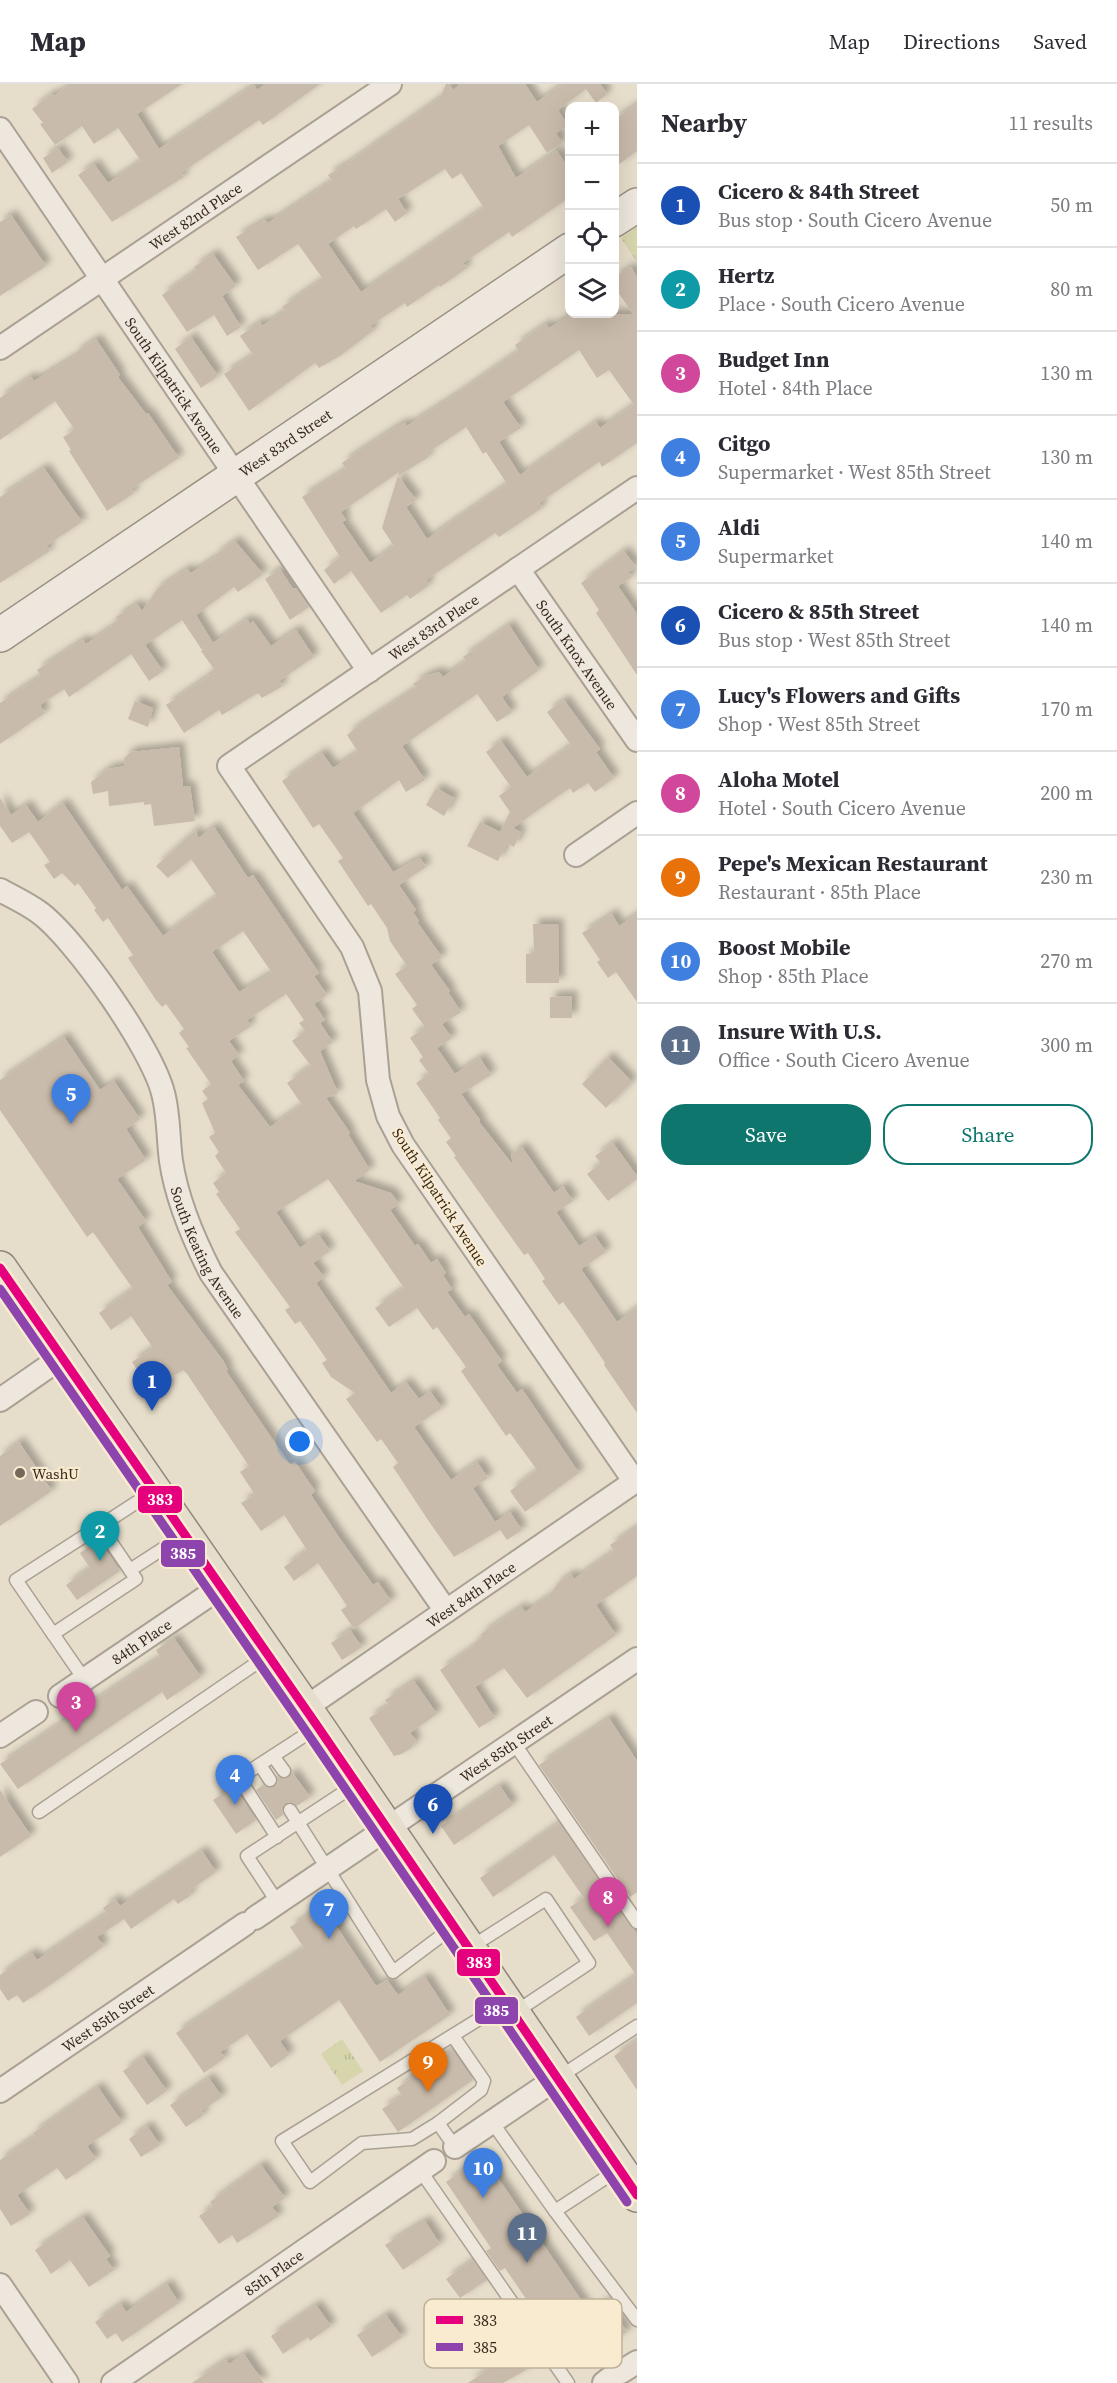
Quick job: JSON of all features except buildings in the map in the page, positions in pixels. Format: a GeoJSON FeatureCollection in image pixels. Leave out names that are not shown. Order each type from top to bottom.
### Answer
{"type":"FeatureCollection","features":[{"type":"Feature","properties":{"kind":"main road"},"geometry":{"type":"LineString","coordinates":[[0,1269],[311,1717],[628,2182]]}},
{"type":"Feature","properties":{"kind":"street","name":"West 82nd Place"},"geometry":{"type":"LineString","coordinates":[[0,348],[390,84]]}},
{"type":"Feature","properties":{"kind":"street","name":"South Kilpatrick Avenue"},"geometry":{"type":"LineString","coordinates":[[0,129],[369,671]]}},
{"type":"Feature","properties":{"kind":"street"},"geometry":{"type":"LineString","coordinates":[[619,217],[637,205]]}},
{"type":"Feature","properties":{"kind":"street","name":"West 83rd Street"},"geometry":{"type":"LineString","coordinates":[[0,635],[565,253]]}},
{"type":"Feature","properties":{"kind":"street","name":"West 83rd Place"},"geometry":{"type":"LineString","coordinates":[[229,766],[637,488]]}},
{"type":"Feature","properties":{"kind":"street","name":"South Knox Avenue"},"geometry":{"type":"LineString","coordinates":[[518,569],[637,740]]}},
{"type":"Feature","properties":{"kind":"street","name":"South Kilpatrick Avenue"},"geometry":{"type":"LineString","coordinates":[[229,766],[352,947],[370,991],[378,1080],[388,1116],[403,1145],[636,1481]]}},
{"type":"Feature","properties":{"kind":"street"},"geometry":{"type":"LineString","coordinates":[[576,855],[637,813]]}},
{"type":"Feature","properties":{"kind":"street","name":"South Keating Avenue"},"geometry":{"type":"LineString","coordinates":[[0,890],[39,913],[64,936],[131,1028],[151,1063],[163,1093],[171,1163],[179,1198],[193,1237],[211,1273],[446,1611]]}},
{"type":"Feature","properties":{"kind":"street"},"geometry":{"type":"LineString","coordinates":[[0,1400],[62,1357]]}},
{"type":"Feature","properties":{"kind":"street","name":"West 84th Place"},"geometry":{"type":"LineString","coordinates":[[311,1717],[446,1611],[636,1481]]}},
{"type":"Feature","properties":{"kind":"street","name":"84th Place"},"geometry":{"type":"LineString","coordinates":[[60,1696],[221,1587]]}},
{"type":"Feature","properties":{"kind":"street","name":"West 85th Street"},"geometry":{"type":"LineString","coordinates":[[0,2091],[514,1743],[635,1666]]}},
{"type":"Feature","properties":{"kind":"street"},"geometry":{"type":"LineString","coordinates":[[0,1736],[36,1712]]}},
{"type":"Feature","properties":{"kind":"street"},"geometry":{"type":"LineString","coordinates":[[455,2146],[558,2078]]}},
{"type":"Feature","properties":{"kind":"street","name":"85th Place"},"geometry":{"type":"LineString","coordinates":[[113,2383],[427,2165]]}},
{"type":"Feature","properties":{"kind":"street"},"geometry":{"type":"LineString","coordinates":[[0,2285],[67,2383]]}},
{"type":"Feature","properties":{"kind":"lane"},"geometry":{"type":"LineString","coordinates":[[84,1679],[16,1580],[154,1491]]}},
{"type":"Feature","properties":{"kind":"lane"},"geometry":{"type":"LineString","coordinates":[[53,1634],[136,1579],[100,1526]]}},
{"type":"Feature","properties":{"kind":"lane"},"geometry":{"type":"LineString","coordinates":[[130,1570],[185,1534]]}},
{"type":"Feature","properties":{"kind":"lane"},"geometry":{"type":"LineString","coordinates":[[39,1812],[268,1655]]}},
{"type":"Feature","properties":{"kind":"lane"},"geometry":{"type":"LineString","coordinates":[[277,1837],[239,1778],[273,1756],[311,1717]]}},
{"type":"Feature","properties":{"kind":"lane"},"geometry":{"type":"LineString","coordinates":[[514,1743],[637,1922]]}},
{"type":"Feature","properties":{"kind":"lane"},"geometry":{"type":"LineString","coordinates":[[273,1756],[284,1771]]}},
{"type":"Feature","properties":{"kind":"lane"},"geometry":{"type":"LineString","coordinates":[[260,1765],[270,1780]]}},
{"type":"Feature","properties":{"kind":"lane"},"geometry":{"type":"LineString","coordinates":[[278,1903],[247,1856],[357,1784]]}},
{"type":"Feature","properties":{"kind":"lane"},"geometry":{"type":"LineString","coordinates":[[304,1801],[313,1813]]}},
{"type":"Feature","properties":{"kind":"lane"},"geometry":{"type":"LineString","coordinates":[[290,1810],[393,1972],[462,1937],[546,1899],[589,1963],[510,2008],[453,2036],[282,2141],[310,2182],[362,2143],[412,2139],[438,2123],[482,2090],[484,2081],[453,2036]]}},
{"type":"Feature","properties":{"kind":"lane"},"geometry":{"type":"LineString","coordinates":[[558,2078],[637,2026]]}},
{"type":"Feature","properties":{"kind":"lane"},"geometry":{"type":"LineString","coordinates":[[492,2122],[621,2299]]}},
{"type":"Feature","properties":{"kind":"lane"},"geometry":{"type":"LineString","coordinates":[[438,2123],[455,2146]]}},
{"type":"Feature","properties":{"kind":"lane"},"geometry":{"type":"LineString","coordinates":[[427,2165],[514,2299]]}},
{"type":"Feature","properties":{"kind":"lane"},"geometry":{"type":"LineString","coordinates":[[555,2211],[628,2182]]}},
{"type":"Feature","properties":{"kind":"lane"},"geometry":{"type":"LineString","coordinates":[[622,2300],[637,2320]]}},
{"type":"Feature","properties":{"kind":"lane"},"geometry":{"type":"LineString","coordinates":[[558,2368],[568,2383]]}},
{"type":"Feature","properties":{"kind":"green space"},"geometry":{"type":"Polygon","coordinates":[[[637,227],[637,262],[621,238],[637,227]]]}},
{"type":"Feature","properties":{"kind":"green space"},"geometry":{"type":"Polygon","coordinates":[[[342,2039],[363,2071],[342,2085],[321,2054],[342,2039]]]}},
{"type":"Feature","properties":{"kind":"transit line","name":"383"},"geometry":{"type":"LineString","coordinates":[[0,1268],[318,1727],[637,2195]]}},
{"type":"Feature","properties":{"kind":"transit line","name":"385"},"geometry":{"type":"LineString","coordinates":[[0,1289],[308,1734],[627,2202]]}},
{"type":"Feature","properties":{"kind":"place","name":"Aldi"},"geometry":{"type":"Point","coordinates":[71,1124]}},
{"type":"Feature","properties":{"kind":"place","name":"Cicero & 84th Street"},"geometry":{"type":"Point","coordinates":[152,1411]}},
{"type":"Feature","properties":{"kind":"place","name":"WashU"},"geometry":{"type":"Point","coordinates":[20,1473]}},
{"type":"Feature","properties":{"kind":"place","name":"Hertz"},"geometry":{"type":"Point","coordinates":[100,1561]}},
{"type":"Feature","properties":{"kind":"place","name":"Budget Inn"},"geometry":{"type":"Point","coordinates":[76,1732]}},
{"type":"Feature","properties":{"kind":"place","name":"Citgo"},"geometry":{"type":"Point","coordinates":[235,1805]}},
{"type":"Feature","properties":{"kind":"place","name":"Cicero & 85th Street"},"geometry":{"type":"Point","coordinates":[433,1834]}},
{"type":"Feature","properties":{"kind":"place","name":"Aloha Motel"},"geometry":{"type":"Point","coordinates":[608,1927]}},
{"type":"Feature","properties":{"kind":"place","name":"Lucy's Flowers and Gifts"},"geometry":{"type":"Point","coordinates":[329,1939]}},
{"type":"Feature","properties":{"kind":"place","name":"Pepe's Mexican Restaurant"},"geometry":{"type":"Point","coordinates":[428,2092]}},
{"type":"Feature","properties":{"kind":"place","name":"Boost Mobile"},"geometry":{"type":"Point","coordinates":[483,2198]}},
{"type":"Feature","properties":{"kind":"place","name":"Insure With U.S."},"geometry":{"type":"Point","coordinates":[527,2263]}}]}
